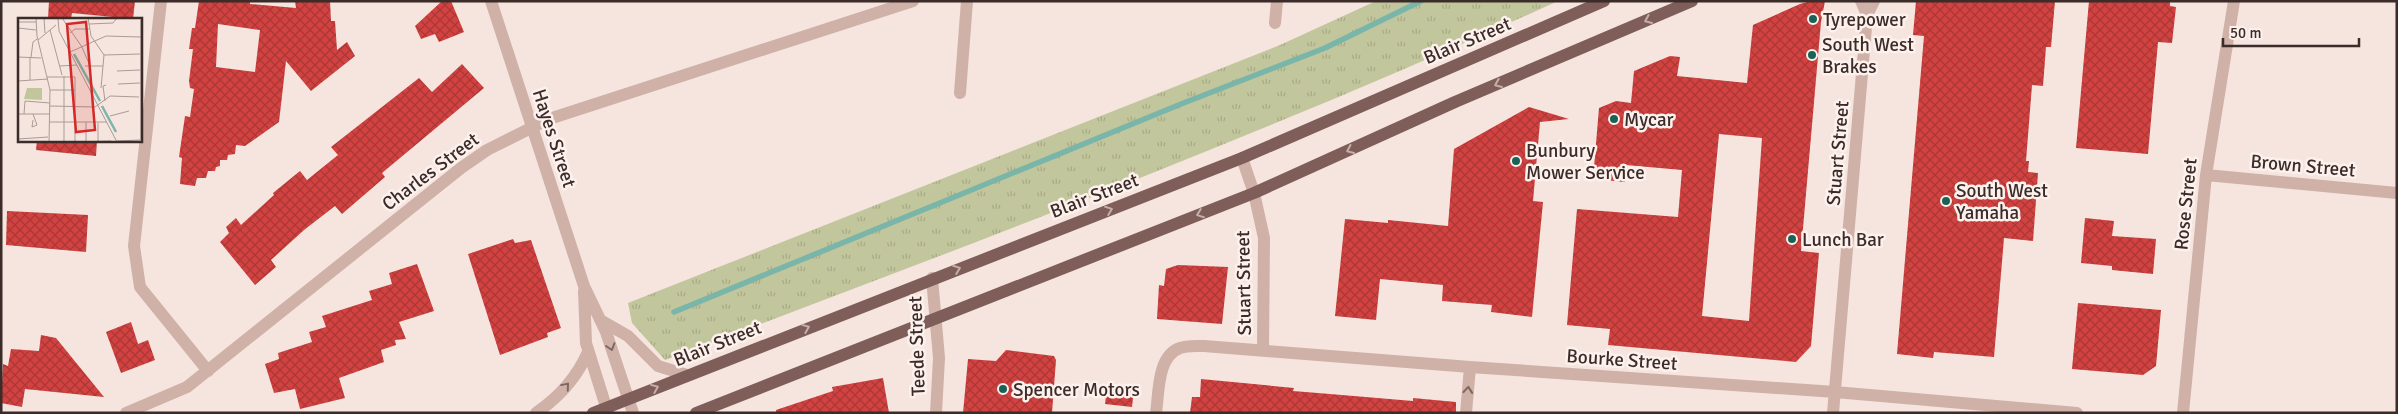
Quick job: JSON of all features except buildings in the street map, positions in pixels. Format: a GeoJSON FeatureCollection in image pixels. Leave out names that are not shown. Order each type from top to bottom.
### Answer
{"type":"FeatureCollection","features":[{"type":"Feature","properties":{"kind":"main road","name":"Blair Street"},"geometry":{"type":"LineString","coordinates":[[593,413],[607,410],[628,399],[687,375],[1242,158],[1604,1]]}},
{"type":"Feature","properties":{"kind":"main road"},"geometry":{"type":"LineString","coordinates":[[696,413],[1254,193],[1455,102],[1692,1]]}},
{"type":"Feature","properties":{"kind":"street"},"geometry":{"type":"LineString","coordinates":[[161,1],[134,246],[140,287],[208,371]]}},
{"type":"Feature","properties":{"kind":"street","name":"Hayes Street"},"geometry":{"type":"LineString","coordinates":[[491,1],[584,286],[600,320],[633,413]]}},
{"type":"Feature","properties":{"kind":"street","name":"Charles Street"},"geometry":{"type":"LineString","coordinates":[[126,413],[187,387],[461,168],[487,150],[550,119],[913,1]]}},
{"type":"Feature","properties":{"kind":"street"},"geometry":{"type":"LineString","coordinates":[[960,93],[967,1]]}},
{"type":"Feature","properties":{"kind":"street"},"geometry":{"type":"LineString","coordinates":[[1275,23],[1277,1]]}},
{"type":"Feature","properties":{"kind":"street","name":"Stuart Street"},"geometry":{"type":"LineString","coordinates":[[1861,1],[1867,16]]}},
{"type":"Feature","properties":{"kind":"street","name":"Stuart Street"},"geometry":{"type":"LineString","coordinates":[[1833,413],[1867,16],[1874,1]]}},
{"type":"Feature","properties":{"kind":"street","name":"Rose Street"},"geometry":{"type":"LineString","coordinates":[[2183,413],[2206,175],[2234,1]]}},
{"type":"Feature","properties":{"kind":"street","name":"Stuart Street"},"geometry":{"type":"LineString","coordinates":[[1242,158],[1254,193],[1264,252],[1263,349]]}},
{"type":"Feature","properties":{"kind":"street","name":"Brown Street"},"geometry":{"type":"LineString","coordinates":[[2206,175],[2397,193]]}},
{"type":"Feature","properties":{"kind":"street","name":"Teede Street"},"geometry":{"type":"LineString","coordinates":[[932,278],[939,358],[936,413]]}},
{"type":"Feature","properties":{"kind":"street","name":"Hayes Street"},"geometry":{"type":"LineString","coordinates":[[584,286],[586,343],[607,410]]}},
{"type":"Feature","properties":{"kind":"street"},"geometry":{"type":"LineString","coordinates":[[600,320],[628,336],[658,366],[687,375]]}},
{"type":"Feature","properties":{"kind":"street","name":"Bourke Street"},"geometry":{"type":"LineString","coordinates":[[1156,413],[1161,373],[1167,358],[1180,348],[1190,346],[1263,349],[1470,367],[1835,392],[2077,413]]}},
{"type":"Feature","properties":{"kind":"street"},"geometry":{"type":"LineString","coordinates":[[536,413],[550,403],[565,388],[582,366],[588,352]]}},
{"type":"Feature","properties":{"kind":"street"},"geometry":{"type":"LineString","coordinates":[[1466,413],[1470,367]]}},
{"type":"Feature","properties":{"kind":"green space"},"geometry":{"type":"Polygon","coordinates":[[[1376,1],[1558,1],[1448,50],[1226,143],[1002,232],[665,360],[632,323],[628,303],[1280,45],[1376,1]]]}},
{"type":"Feature","properties":{"kind":"waterway"},"geometry":{"type":"LineString","coordinates":[[674,312],[1181,104],[1325,48],[1421,1]]}},
{"type":"Feature","properties":{"kind":"place","name":"Tyrepower"},"geometry":{"type":"Point","coordinates":[1813,19]}},
{"type":"Feature","properties":{"kind":"place","name":"South West Brakes"},"geometry":{"type":"Point","coordinates":[1812,55]}},
{"type":"Feature","properties":{"kind":"place","name":"Mycar"},"geometry":{"type":"Point","coordinates":[1614,119]}},
{"type":"Feature","properties":{"kind":"place","name":"Bunbury Mower Service"},"geometry":{"type":"Point","coordinates":[1516,161]}},
{"type":"Feature","properties":{"kind":"place","name":"South West Yamaha"},"geometry":{"type":"Point","coordinates":[1946,201]}},
{"type":"Feature","properties":{"kind":"place","name":"Lunch Bar"},"geometry":{"type":"Point","coordinates":[1792,239]}},
{"type":"Feature","properties":{"kind":"place","name":"Spencer Motors"},"geometry":{"type":"Point","coordinates":[1003,389]}}]}
